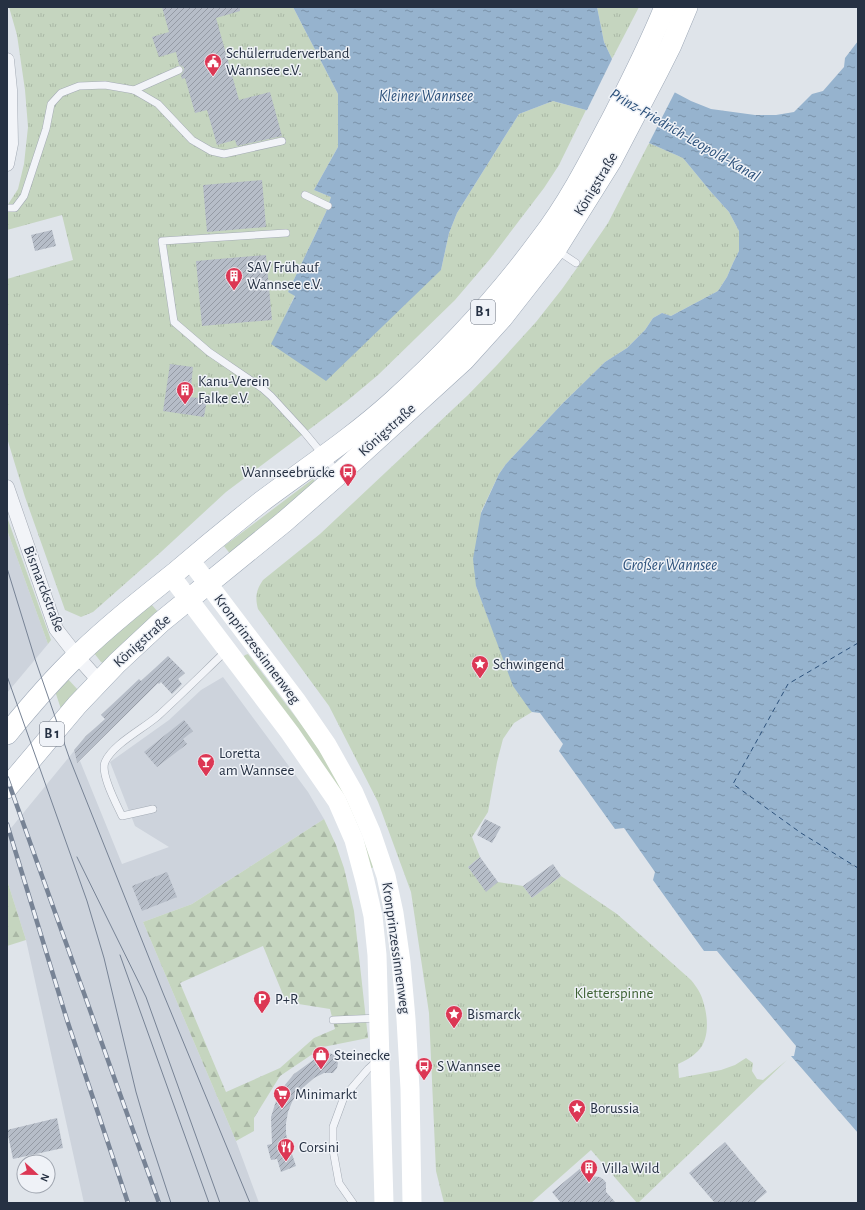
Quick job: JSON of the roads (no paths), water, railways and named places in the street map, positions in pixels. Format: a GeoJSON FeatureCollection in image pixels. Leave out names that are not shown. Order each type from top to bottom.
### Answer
{"type":"FeatureCollection","features":[{"type":"Feature","properties":{"kind":"main road","name":"Königstraße"},"geometry":{"type":"LineString","coordinates":[[662,40],[665,7]]}},
{"type":"Feature","properties":{"kind":"main road","name":"Königstraße"},"geometry":{"type":"LineString","coordinates":[[7,788],[77,705],[141,640],[208,583],[284,522],[339,474],[464,360],[502,318],[549,244],[569,196],[603,157],[662,40],[687,7]]}},
{"type":"Feature","properties":{"kind":"main road","name":"Königstraße"},"geometry":{"type":"LineString","coordinates":[[7,734],[37,698],[77,656],[112,624],[262,502],[324,457],[390,404],[451,346],[549,244]]}},
{"type":"Feature","properties":{"kind":"main road","name":"Kronprinzessinnenweg"},"geometry":{"type":"LineString","coordinates":[[190,560],[296,700],[327,745],[354,793],[371,832],[386,876],[394,913],[401,962],[410,1089],[412,1203]]}},
{"type":"Feature","properties":{"kind":"main road","name":"Kronprinzessinnenweg"},"geometry":{"type":"LineString","coordinates":[[170,576],[290,733],[336,801],[354,840],[373,916],[377,954],[384,1203]]}},
{"type":"Feature","properties":{"kind":"main road"},"geometry":{"type":"LineString","coordinates":[[227,650],[247,635]]}},
{"type":"Feature","properties":{"kind":"main road"},"geometry":{"type":"LineString","coordinates":[[379,1018],[406,1019]]}},
{"type":"Feature","properties":{"kind":"street"},"geometry":{"type":"LineString","coordinates":[[7,60],[10,90],[11,144],[7,164]]}},
{"type":"Feature","properties":{"kind":"street","name":"Bismarckstraße"},"geometry":{"type":"LineString","coordinates":[[7,487],[56,629],[99,681]]}},
{"type":"Feature","properties":{"kind":"lane"},"geometry":{"type":"LineString","coordinates":[[134,90],[180,70]]}},
{"type":"Feature","properties":{"kind":"lane"},"geometry":{"type":"LineString","coordinates":[[7,208],[15,208],[24,196],[46,129],[51,104],[61,93],[79,86],[105,85],[134,90],[158,104],[192,140],[211,151],[224,154],[282,141]]}},
{"type":"Feature","properties":{"kind":"lane"},"geometry":{"type":"LineString","coordinates":[[305,195],[328,206]]}},
{"type":"Feature","properties":{"kind":"lane"},"geometry":{"type":"LineString","coordinates":[[286,233],[162,241],[174,322],[209,352],[262,388],[271,396],[305,433],[339,474]]}},
{"type":"Feature","properties":{"kind":"lane"},"geometry":{"type":"LineString","coordinates":[[549,244],[576,263]]}},
{"type":"Feature","properties":{"kind":"lane"},"geometry":{"type":"LineString","coordinates":[[153,809],[122,816],[109,788],[105,774],[105,762],[114,749],[156,717],[227,650]]}},
{"type":"Feature","properties":{"kind":"lane"},"geometry":{"type":"LineString","coordinates":[[333,1020],[379,1018]]}},
{"type":"Feature","properties":{"kind":"lane"},"geometry":{"type":"LineString","coordinates":[[353,1203],[339,1183],[333,1150],[333,1126],[344,1097],[368,1069],[380,1058]]}},
{"type":"Feature","properties":{"kind":"water","name":"Großer Wannsee"},"geometry":{"type":"Polygon","coordinates":[[[293,7],[597,7],[604,42],[612,59],[691,101],[711,109],[755,115],[776,115],[794,112],[812,94],[823,91],[844,67],[845,58],[858,41],[858,1133],[791,1056],[794,1056],[796,1046],[717,951],[704,951],[653,880],[655,872],[624,828],[615,829],[559,751],[563,744],[540,713],[532,712],[530,710],[513,686],[476,586],[473,559],[481,513],[499,474],[506,464],[562,404],[605,362],[627,348],[645,330],[653,318],[662,313],[671,316],[718,291],[727,277],[739,251],[739,231],[729,212],[683,158],[649,143],[586,110],[553,101],[519,114],[457,213],[449,233],[441,270],[326,381],[271,344],[295,296],[288,292],[326,212],[331,197],[314,190],[338,147],[338,94],[293,7]]]}},
{"type":"Feature","properties":{"kind":"tram line"},"geometry":{"type":"LineString","coordinates":[[7,568],[35,659],[69,757],[163,993],[250,1203]]}},
{"type":"Feature","properties":{"kind":"tram line"},"geometry":{"type":"LineString","coordinates":[[7,676],[87,901],[104,958],[136,1092],[171,1203]]}},
{"type":"Feature","properties":{"kind":"tram line"},"geometry":{"type":"LineString","coordinates":[[77,857],[146,997],[220,1203]]}},
{"type":"Feature","properties":{"kind":"tram line"},"geometry":{"type":"LineString","coordinates":[[120,955],[209,1203]]}},
{"type":"Feature","properties":{"kind":"railway"},"geometry":{"type":"LineString","coordinates":[[7,778],[159,1203]]}},
{"type":"Feature","properties":{"kind":"railway"},"geometry":{"type":"LineString","coordinates":[[7,824],[67,1020],[128,1203]]}},
{"type":"Feature","properties":{"kind":"place","name":"Schülerruderverband Wannsee e.V."},"geometry":{"type":"Point","coordinates":[213,77]}},
{"type":"Feature","properties":{"kind":"place","name":"SAV Frühauf Wannsee e.V."},"geometry":{"type":"Point","coordinates":[234,291]}},
{"type":"Feature","properties":{"kind":"place","name":"Kanu-Verein Falke e.V."},"geometry":{"type":"Point","coordinates":[185,405]}},
{"type":"Feature","properties":{"kind":"place","name":"Wannseebrücke"},"geometry":{"type":"Point","coordinates":[348,487]}},
{"type":"Feature","properties":{"kind":"place","name":"Schwingend"},"geometry":{"type":"Point","coordinates":[480,679]}},
{"type":"Feature","properties":{"kind":"place","name":"Loretta am Wannsee"},"geometry":{"type":"Point","coordinates":[206,777]}},
{"type":"Feature","properties":{"kind":"place","name":"P+R"},"geometry":{"type":"Point","coordinates":[262,1014]}},
{"type":"Feature","properties":{"kind":"place","name":"Bismarck"},"geometry":{"type":"Point","coordinates":[454,1029]}},
{"type":"Feature","properties":{"kind":"place","name":"Steinecke"},"geometry":{"type":"Point","coordinates":[321,1070]}},
{"type":"Feature","properties":{"kind":"place","name":"S Wannsee"},"geometry":{"type":"Point","coordinates":[424,1081]}},
{"type":"Feature","properties":{"kind":"place","name":"Minimarkt"},"geometry":{"type":"Point","coordinates":[282,1109]}},
{"type":"Feature","properties":{"kind":"place","name":"Borussia"},"geometry":{"type":"Point","coordinates":[577,1123]}},
{"type":"Feature","properties":{"kind":"place","name":"Corsini"},"geometry":{"type":"Point","coordinates":[286,1162]}},
{"type":"Feature","properties":{"kind":"place","name":"Villa Wild"},"geometry":{"type":"Point","coordinates":[589,1183]}},
{"type":"Feature","properties":{"kind":"water label","name":"Kleiner Wannsee"},"geometry":{"type":"Point","coordinates":[426,96]}},
{"type":"Feature","properties":{"kind":"water label","name":"Prinz-Friedrich-Leopold-Kanal"},"geometry":{"type":"Point","coordinates":[685,135]}},
{"type":"Feature","properties":{"kind":"park label","name":"Kletterspinne"},"geometry":{"type":"Point","coordinates":[614,993]}}]}
